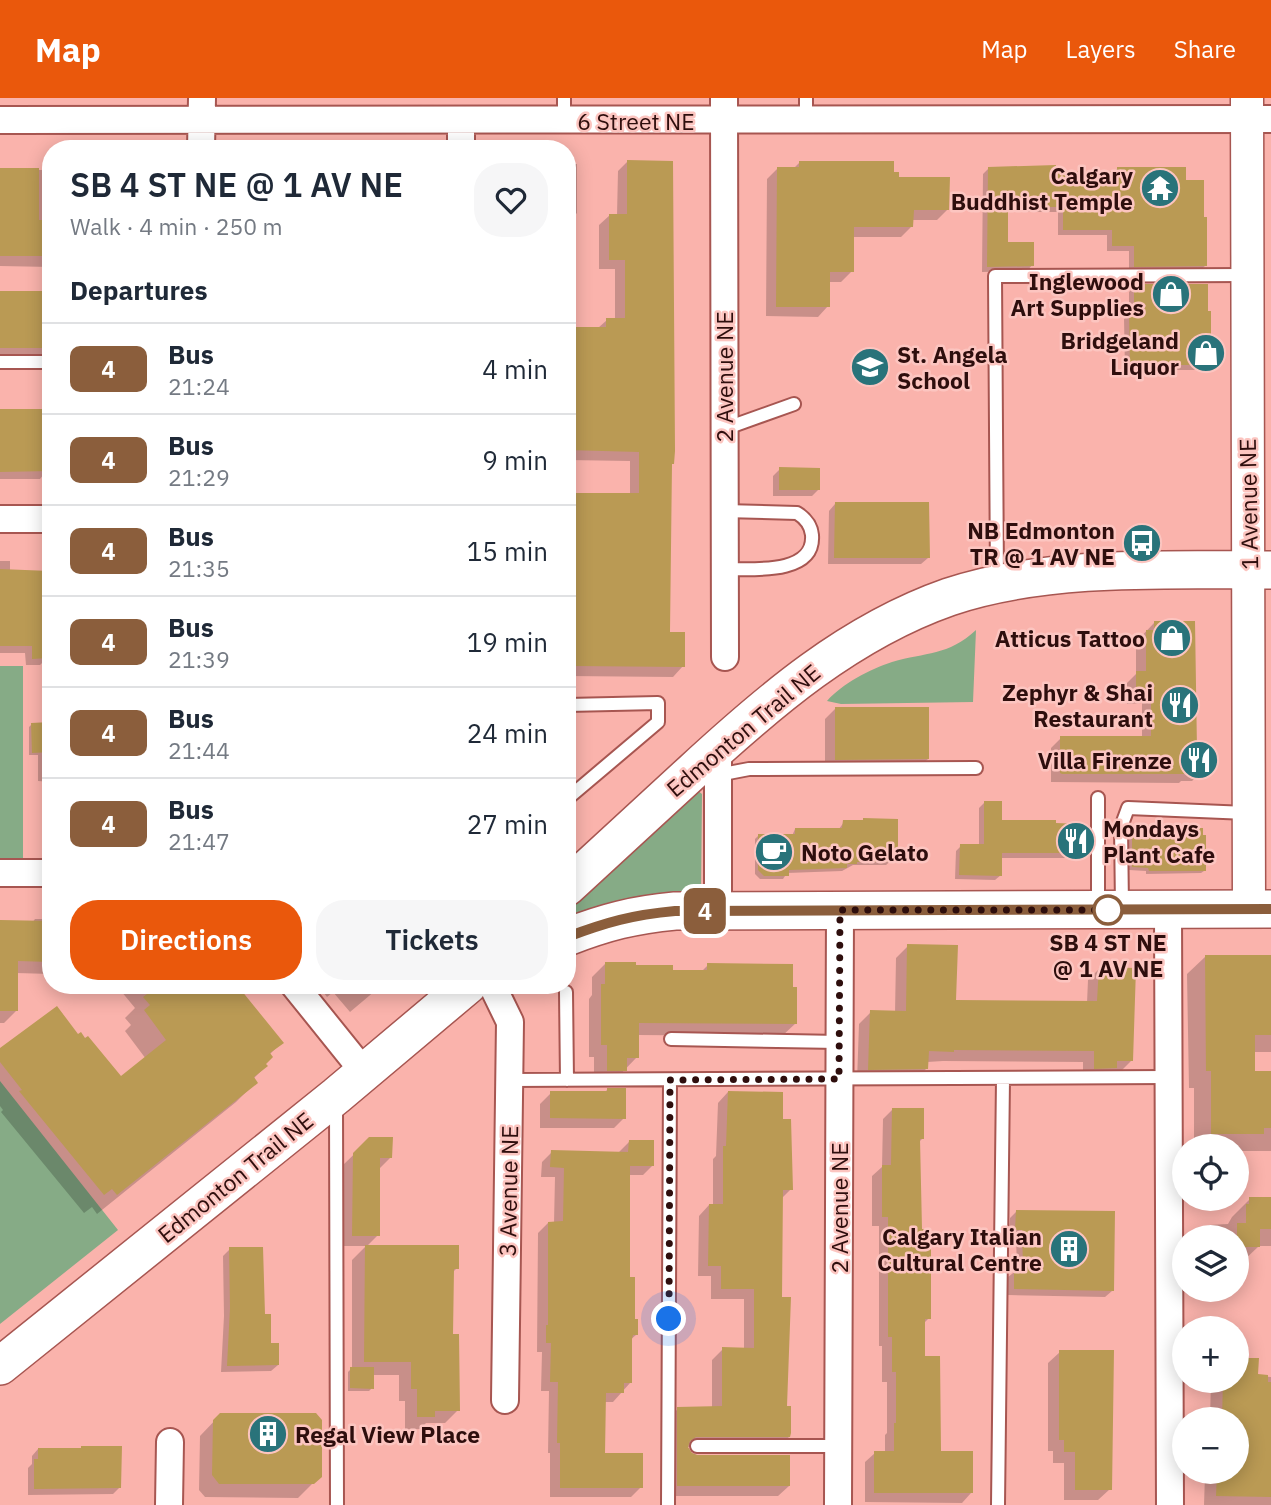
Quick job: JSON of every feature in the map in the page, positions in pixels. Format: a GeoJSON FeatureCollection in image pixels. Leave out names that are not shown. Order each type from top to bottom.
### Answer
{"type":"FeatureCollection","features":[{"type":"Feature","properties":{"kind":"main road","name":"Edmonton Trail NE"},"geometry":{"type":"LineString","coordinates":[[576,874],[718,762],[787,689],[858,639],[950,597],[1030,579],[1120,571],[1260,570]]}},
{"type":"Feature","properties":{"kind":"main road"},"geometry":{"type":"LineString","coordinates":[[576,934],[637,914],[718,911],[1260,909]]}},
{"type":"Feature","properties":{"kind":"main road","name":"Edmonton Trail NE"},"geometry":{"type":"LineString","coordinates":[[0,1366],[336,1096],[457,994]]}},
{"type":"Feature","properties":{"kind":"street","name":"6 Street NE"},"geometry":{"type":"LineString","coordinates":[[0,120],[202,110],[461,120],[564,109],[1255,112]]}},
{"type":"Feature","properties":{"kind":"street","name":"2 Avenue NE"},"geometry":{"type":"LineString","coordinates":[[724,109],[725,657]]}},
{"type":"Feature","properties":{"kind":"street"},"geometry":{"type":"LineString","coordinates":[[201,140],[202,110]]}},
{"type":"Feature","properties":{"kind":"street","name":"1 Avenue NE"},"geometry":{"type":"LineString","coordinates":[[1255,112],[1247,275],[1260,570],[1247,813],[1260,909]]}},
{"type":"Feature","properties":{"kind":"street"},"geometry":{"type":"LineString","coordinates":[[461,120],[461,140]]}},
{"type":"Feature","properties":{"kind":"street"},"geometry":{"type":"LineString","coordinates":[[0,519],[42,519]]}},
{"type":"Feature","properties":{"kind":"street"},"geometry":{"type":"LineString","coordinates":[[718,762],[718,911]]}},
{"type":"Feature","properties":{"kind":"street"},"geometry":{"type":"LineString","coordinates":[[0,873],[42,873]]}},
{"type":"Feature","properties":{"kind":"street","name":"2 Avenue NE"},"geometry":{"type":"LineString","coordinates":[[838,1505],[840,910]]}},
{"type":"Feature","properties":{"kind":"street"},"geometry":{"type":"LineString","coordinates":[[1168,910],[1170,1505]]}},
{"type":"Feature","properties":{"kind":"street"},"geometry":{"type":"LineString","coordinates":[[301,994],[364,1073]]}},
{"type":"Feature","properties":{"kind":"street","name":"3 Avenue NE"},"geometry":{"type":"LineString","coordinates":[[496,994],[510,1023],[505,1400]]}},
{"type":"Feature","properties":{"kind":"street"},"geometry":{"type":"LineString","coordinates":[[169,1505],[170,1442]]}},
{"type":"Feature","properties":{"kind":"lane"},"geometry":{"type":"LineString","coordinates":[[997,586],[995,276],[1247,275]]}},
{"type":"Feature","properties":{"kind":"lane"},"geometry":{"type":"LineString","coordinates":[[0,362],[42,362]]}},
{"type":"Feature","properties":{"kind":"lane"},"geometry":{"type":"LineString","coordinates":[[724,430],[794,404]]}},
{"type":"Feature","properties":{"kind":"lane"},"geometry":{"type":"LineString","coordinates":[[724,511],[797,513],[805,518],[811,529],[812,544],[805,558],[793,565],[725,569]]}},
{"type":"Feature","properties":{"kind":"lane"},"geometry":{"type":"LineString","coordinates":[[576,705],[658,703],[658,722],[576,791]]}},
{"type":"Feature","properties":{"kind":"lane"},"geometry":{"type":"LineString","coordinates":[[718,762],[749,769],[976,768]]}},
{"type":"Feature","properties":{"kind":"lane"},"geometry":{"type":"LineString","coordinates":[[1098,798],[1110,910]]}},
{"type":"Feature","properties":{"kind":"lane"},"geometry":{"type":"LineString","coordinates":[[1110,910],[1121,827],[1128,808],[1247,813]]}},
{"type":"Feature","properties":{"kind":"lane"},"geometry":{"type":"LineString","coordinates":[[566,994],[567,1080]]}},
{"type":"Feature","properties":{"kind":"lane"},"geometry":{"type":"LineString","coordinates":[[671,1039],[839,1042]]}},
{"type":"Feature","properties":{"kind":"lane"},"geometry":{"type":"LineString","coordinates":[[509,1080],[1169,1077]]}},
{"type":"Feature","properties":{"kind":"lane"},"geometry":{"type":"LineString","coordinates":[[998,1505],[1003,1079]]}},
{"type":"Feature","properties":{"kind":"lane"},"geometry":{"type":"LineString","coordinates":[[668,1505],[670,1080]]}},
{"type":"Feature","properties":{"kind":"lane"},"geometry":{"type":"LineString","coordinates":[[336,1096],[337,1505]]}},
{"type":"Feature","properties":{"kind":"lane"},"geometry":{"type":"LineString","coordinates":[[697,1446],[838,1446]]}},
{"type":"Feature","properties":{"kind":"green space"},"geometry":{"type":"Polygon","coordinates":[[[976,630],[973,702],[841,704],[827,701],[848,683],[875,669],[892,662],[946,649],[976,630]]]}},
{"type":"Feature","properties":{"kind":"green space"},"geometry":{"type":"Polygon","coordinates":[[[0,666],[23,666],[23,860],[0,859],[0,666]]]}},
{"type":"Feature","properties":{"kind":"green space"},"geometry":{"type":"Polygon","coordinates":[[[697,790],[702,794],[701,894],[576,918],[576,898],[697,790]]]}},
{"type":"Feature","properties":{"kind":"green space"},"geometry":{"type":"Polygon","coordinates":[[[0,1081],[118,1230],[0,1324],[0,1081]]]}},
{"type":"Feature","properties":{"kind":"building"},"geometry":{"type":"Polygon","coordinates":[[[627,160],[673,161],[675,451],[672,464],[670,632],[685,632],[685,667],[576,666],[576,493],[639,493],[639,452],[576,450],[576,327],[606,327],[606,318],[625,318],[625,260],[609,260],[609,214],[627,214],[627,160]]]}},
{"type":"Feature","properties":{"kind":"building"},"geometry":{"type":"Polygon","coordinates":[[[799,161],[894,161],[894,172],[899,172],[899,177],[950,177],[949,210],[914,210],[913,227],[854,227],[854,272],[830,272],[830,307],[776,307],[777,167],[799,167],[799,161]]]}},
{"type":"Feature","properties":{"kind":"building"},"geometry":{"type":"Polygon","coordinates":[[[1056,165],[1056,171],[1117,171],[1117,167],[1186,167],[1186,180],[1204,180],[1207,266],[1134,267],[1134,246],[1112,246],[1112,230],[1063,230],[1063,207],[1008,207],[1008,242],[1034,242],[1034,266],[987,267],[988,167],[1056,165]]]}},
{"type":"Feature","properties":{"kind":"building"},"geometry":{"type":"Polygon","coordinates":[[[0,168],[39,168],[42,256],[0,256],[0,168]]]}},
{"type":"Feature","properties":{"kind":"building"},"geometry":{"type":"Polygon","coordinates":[[[1134,284],[1208,284],[1211,365],[1130,365],[1129,311],[1134,311],[1134,284]]]}},
{"type":"Feature","properties":{"kind":"building"},"geometry":{"type":"Polygon","coordinates":[[[0,291],[42,291],[42,348],[0,348],[0,291]]]}},
{"type":"Feature","properties":{"kind":"building"},"geometry":{"type":"Polygon","coordinates":[[[0,409],[42,409],[42,471],[0,472],[0,409]]]}},
{"type":"Feature","properties":{"kind":"building"},"geometry":{"type":"Polygon","coordinates":[[[779,467],[820,468],[820,490],[779,490],[779,467]]]}},
{"type":"Feature","properties":{"kind":"building"},"geometry":{"type":"Polygon","coordinates":[[[835,502],[929,502],[930,558],[834,558],[835,502]]]}},
{"type":"Feature","properties":{"kind":"building"},"geometry":{"type":"Polygon","coordinates":[[[0,569],[42,571],[42,658],[32,659],[32,646],[0,646],[0,569]]]}},
{"type":"Feature","properties":{"kind":"building"},"geometry":{"type":"Polygon","coordinates":[[[1154,621],[1195,621],[1197,750],[1204,750],[1204,771],[1190,771],[1190,774],[1060,773],[1060,736],[1151,736],[1151,694],[1136,694],[1136,671],[1146,671],[1146,630],[1154,630],[1154,621]]]}},
{"type":"Feature","properties":{"kind":"building"},"geometry":{"type":"Polygon","coordinates":[[[835,707],[929,707],[929,759],[835,760],[835,707]]]}},
{"type":"Feature","properties":{"kind":"building"},"geometry":{"type":"Polygon","coordinates":[[[42,722],[42,752],[32,753],[31,723],[42,722]]]}},
{"type":"Feature","properties":{"kind":"building"},"geometry":{"type":"Polygon","coordinates":[[[984,801],[1002,801],[1002,820],[1056,820],[1056,823],[1081,824],[1081,832],[1088,832],[1088,849],[1081,849],[1081,853],[1002,853],[1002,876],[959,875],[960,844],[984,844],[984,801]]]}},
{"type":"Feature","properties":{"kind":"building"},"geometry":{"type":"Polygon","coordinates":[[[898,819],[898,857],[892,857],[892,862],[857,862],[847,864],[847,868],[789,870],[789,876],[764,876],[758,870],[758,834],[795,834],[795,828],[842,828],[843,820],[898,819]]]}},
{"type":"Feature","properties":{"kind":"building"},"geometry":{"type":"Polygon","coordinates":[[[1147,825],[1187,825],[1187,828],[1203,828],[1203,835],[1206,835],[1206,871],[1149,871],[1148,868],[1132,867],[1132,828],[1147,828],[1147,825]]]}},
{"type":"Feature","properties":{"kind":"building"},"geometry":{"type":"Polygon","coordinates":[[[0,920],[42,921],[42,962],[18,961],[18,1011],[0,1011],[0,920]]]}},
{"type":"Feature","properties":{"kind":"building"},"geometry":{"type":"Polygon","coordinates":[[[907,944],[958,945],[956,1000],[1097,1001],[1099,967],[1136,968],[1133,1061],[1117,1061],[1117,1068],[1094,1069],[1094,1051],[954,1050],[929,1051],[928,1069],[868,1070],[870,1010],[906,1011],[907,944]]]}},
{"type":"Feature","properties":{"kind":"building"},"geometry":{"type":"Polygon","coordinates":[[[1205,955],[1271,955],[1271,1035],[1255,1035],[1255,1071],[1271,1071],[1271,1128],[1264,1128],[1264,1134],[1211,1134],[1211,1071],[1206,1071],[1205,955]]]}},
{"type":"Feature","properties":{"kind":"building"},"geometry":{"type":"Polygon","coordinates":[[[605,962],[673,965],[673,970],[707,970],[707,963],[793,964],[793,987],[797,987],[797,1024],[639,1023],[639,1058],[627,1058],[627,1071],[607,1071],[607,1045],[601,1045],[601,984],[605,984],[605,962]]]}},
{"type":"Feature","properties":{"kind":"building"},"geometry":{"type":"Polygon","coordinates":[[[147,994],[244,994],[284,1043],[270,1053],[273,1057],[266,1064],[268,1066],[254,1077],[258,1083],[117,1195],[112,1189],[104,1195],[19,1091],[22,1090],[0,1062],[0,1048],[57,1006],[78,1034],[81,1032],[85,1038],[88,1036],[121,1076],[166,1040],[144,1010],[150,1005],[143,997],[147,994]]]}},
{"type":"Feature","properties":{"kind":"building"},"geometry":{"type":"Polygon","coordinates":[[[607,1088],[626,1088],[626,1119],[550,1118],[550,1091],[607,1091],[607,1088]]]}},
{"type":"Feature","properties":{"kind":"building"},"geometry":{"type":"Polygon","coordinates":[[[728,1091],[783,1092],[783,1119],[791,1119],[793,1190],[783,1190],[782,1297],[791,1297],[787,1406],[791,1406],[791,1433],[790,1437],[696,1437],[690,1441],[688,1447],[697,1455],[790,1455],[790,1486],[677,1486],[677,1407],[722,1406],[722,1347],[754,1348],[754,1289],[721,1289],[721,1266],[708,1266],[709,1204],[723,1204],[723,1146],[726,1146],[728,1091]]]}},
{"type":"Feature","properties":{"kind":"building"},"geometry":{"type":"Polygon","coordinates":[[[892,1108],[924,1108],[924,1139],[920,1139],[922,1229],[931,1229],[931,1319],[925,1319],[925,1356],[940,1356],[941,1451],[973,1451],[973,1493],[874,1493],[874,1451],[894,1451],[896,1423],[896,1372],[892,1372],[892,1337],[888,1337],[888,1217],[882,1217],[882,1165],[891,1165],[892,1108]]]}},
{"type":"Feature","properties":{"kind":"building"},"geometry":{"type":"Polygon","coordinates":[[[369,1137],[393,1137],[392,1158],[380,1158],[380,1236],[352,1236],[353,1153],[369,1137]]]}},
{"type":"Feature","properties":{"kind":"building"},"geometry":{"type":"Polygon","coordinates":[[[629,1140],[654,1140],[654,1166],[630,1166],[630,1277],[635,1277],[635,1319],[638,1319],[638,1335],[633,1335],[632,1339],[632,1383],[624,1383],[624,1393],[606,1393],[605,1453],[643,1453],[643,1488],[560,1488],[560,1443],[557,1443],[558,1382],[550,1382],[551,1343],[546,1343],[546,1325],[548,1222],[563,1221],[564,1168],[550,1167],[551,1150],[628,1152],[629,1140]]]}},
{"type":"Feature","properties":{"kind":"building"},"geometry":{"type":"Polygon","coordinates":[[[1249,1197],[1271,1197],[1271,1229],[1260,1229],[1260,1247],[1249,1247],[1249,1225],[1237,1225],[1246,1223],[1249,1197]]]}},
{"type":"Feature","properties":{"kind":"building","name":"Calgary Italian Cultural Centre"},"geometry":{"type":"Polygon","coordinates":[[[1016,1210],[1115,1211],[1114,1291],[1014,1289],[1014,1268],[1023,1267],[1022,1230],[1015,1230],[1016,1210]]]}},
{"type":"Feature","properties":{"kind":"building"},"geometry":{"type":"Polygon","coordinates":[[[365,1245],[459,1245],[459,1269],[454,1269],[453,1334],[459,1334],[460,1411],[435,1411],[435,1417],[417,1417],[417,1389],[411,1389],[411,1362],[364,1362],[365,1245]]]}},
{"type":"Feature","properties":{"kind":"building"},"geometry":{"type":"Polygon","coordinates":[[[229,1247],[263,1247],[265,1314],[271,1314],[271,1343],[279,1343],[279,1365],[227,1366],[229,1247]]]}},
{"type":"Feature","properties":{"kind":"building"},"geometry":{"type":"Polygon","coordinates":[[[1059,1350],[1114,1350],[1112,1490],[1075,1490],[1075,1452],[1064,1452],[1064,1440],[1059,1440],[1059,1350]]]}},
{"type":"Feature","properties":{"kind":"building"},"geometry":{"type":"Polygon","coordinates":[[[1249,1358],[1259,1358],[1258,1374],[1268,1375],[1268,1382],[1271,1382],[1271,1497],[1216,1496],[1216,1484],[1249,1484],[1249,1407],[1222,1407],[1223,1393],[1249,1393],[1249,1358]]]}},
{"type":"Feature","properties":{"kind":"building"},"geometry":{"type":"Polygon","coordinates":[[[350,1367],[374,1367],[374,1389],[350,1388],[350,1367]]]}},
{"type":"Feature","properties":{"kind":"building","name":"Regal View Place"},"geometry":{"type":"Polygon","coordinates":[[[220,1413],[316,1413],[322,1420],[322,1477],[314,1484],[219,1484],[212,1475],[213,1420],[220,1413]]]}},
{"type":"Feature","properties":{"kind":"building"},"geometry":{"type":"Polygon","coordinates":[[[122,1446],[121,1488],[34,1489],[34,1459],[38,1459],[38,1448],[122,1446]]]}},
{"type":"Feature","properties":{"kind":"bus line","name":"4"},"geometry":{"type":"LineString","coordinates":[[576,934],[637,914],[675,911],[1271,909]]}},
{"type":"Feature","properties":{"kind":"place","name":"Calgary Buddhist Temple"},"geometry":{"type":"Point","coordinates":[1160,188]}},
{"type":"Feature","properties":{"kind":"place","name":"Inglewood Art Supplies"},"geometry":{"type":"Point","coordinates":[1171,294]}},
{"type":"Feature","properties":{"kind":"place","name":"Bridgeland Liquor"},"geometry":{"type":"Point","coordinates":[1206,353]}},
{"type":"Feature","properties":{"kind":"place","name":"St. Angela School"},"geometry":{"type":"Point","coordinates":[870,367]}},
{"type":"Feature","properties":{"kind":"place","name":"NB Edmonton TR @ 1 AV NE"},"geometry":{"type":"Point","coordinates":[1142,543]}},
{"type":"Feature","properties":{"kind":"place","name":"Atticus Tattoo"},"geometry":{"type":"Point","coordinates":[1172,638]}},
{"type":"Feature","properties":{"kind":"place","name":"Zephyr & Shai Restaurant"},"geometry":{"type":"Point","coordinates":[1180,705]}},
{"type":"Feature","properties":{"kind":"place","name":"Villa Firenze"},"geometry":{"type":"Point","coordinates":[1199,760]}},
{"type":"Feature","properties":{"kind":"place","name":"Mondays Plant Cafe"},"geometry":{"type":"Point","coordinates":[1076,841]}},
{"type":"Feature","properties":{"kind":"place","name":"Noto Gelato"},"geometry":{"type":"Point","coordinates":[774,852]}},
{"type":"Feature","properties":{"kind":"place","name":"SB 4 ST NE @ 1 AV NE"},"geometry":{"type":"Point","coordinates":[1108,910]}},
{"type":"Feature","properties":{"kind":"place","name":"Calgary Italian Cultural Centre"},"geometry":{"type":"Point","coordinates":[1069,1249]}},
{"type":"Feature","properties":{"kind":"place","name":"Regal View Place"},"geometry":{"type":"Point","coordinates":[268,1434]}},
{"type":"Feature","properties":{"kind":"route"},"geometry":{"type":"LineString","coordinates":[[669,1319],[670,1080],[839,1079],[840,910],[1108,910]]}}]}
